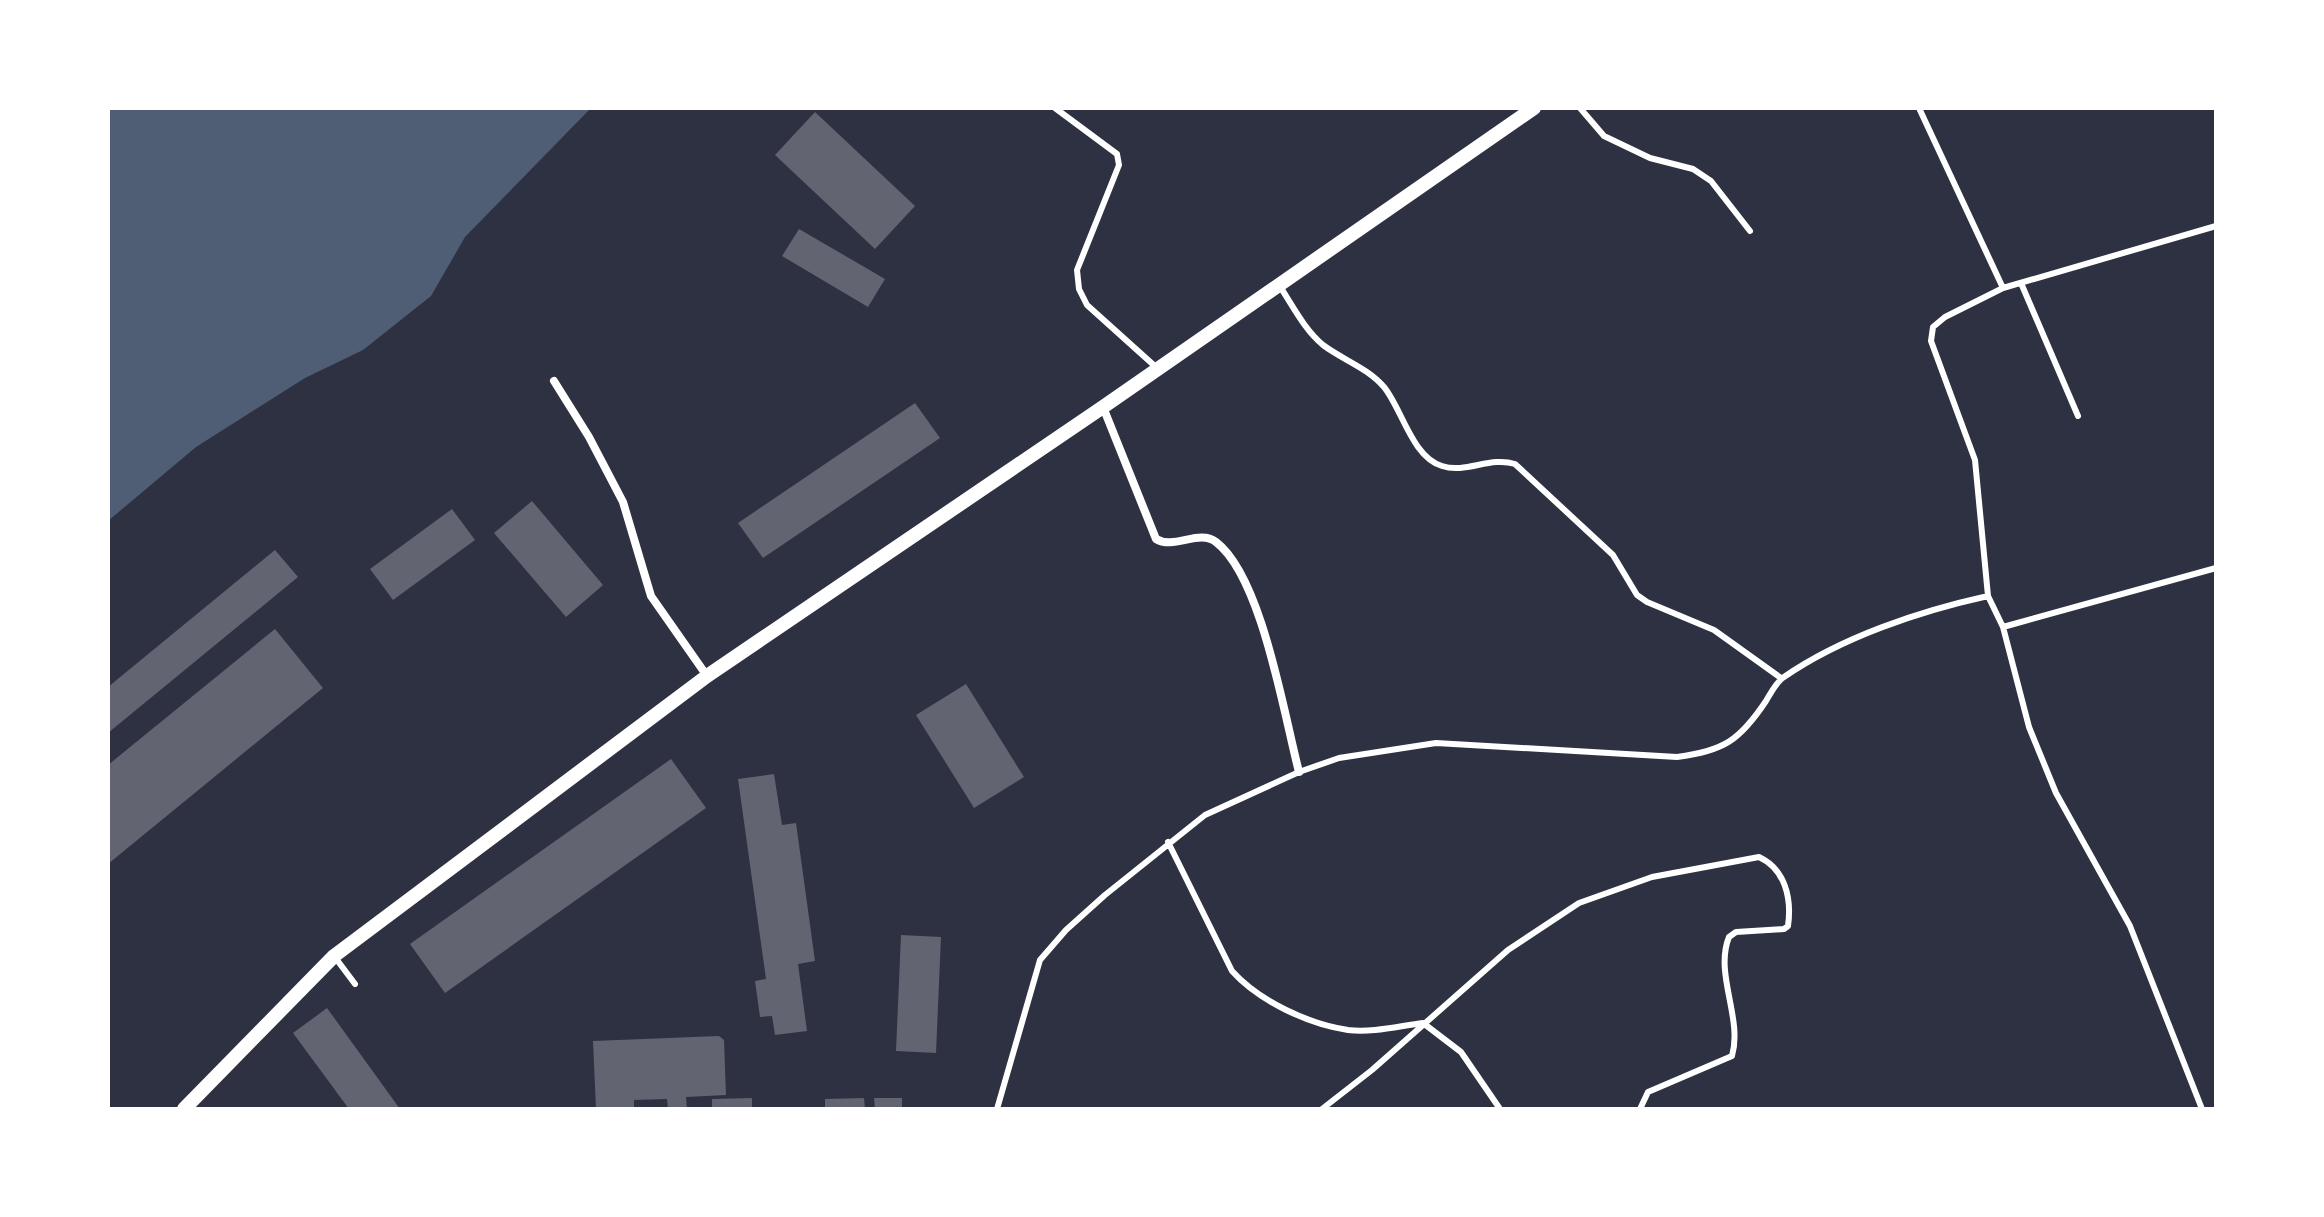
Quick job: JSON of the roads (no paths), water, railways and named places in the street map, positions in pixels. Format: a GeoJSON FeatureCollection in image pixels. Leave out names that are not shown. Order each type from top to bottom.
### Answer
{"type":"FeatureCollection","features":[{"type":"Feature","properties":{"kind":"street"},"geometry":{"type":"LineString","coordinates":[[184,1109],[334,956],[707,676],[1159,369],[1534,108]]}},
{"type":"Feature","properties":{"kind":"street"},"geometry":{"type":"LineString","coordinates":[[554,381],[589,437],[623,502],[651,596],[707,676]]}},
{"type":"Feature","properties":{"kind":"street"},"geometry":{"type":"LineString","coordinates":[[1103,407],[1156,539],[1168,543],[1209,538],[1217,543],[1236,569],[1271,652],[1299,772]]}},
{"type":"Feature","properties":{"kind":"lane"},"geometry":{"type":"LineString","coordinates":[[1055,108],[1117,154],[1119,165],[1077,270],[1079,289],[1087,305],[1159,369]]}},
{"type":"Feature","properties":{"kind":"lane"},"geometry":{"type":"LineString","coordinates":[[1580,108],[1604,136],[1650,158],[1693,169],[1711,181],[1750,231]]}},
{"type":"Feature","properties":{"kind":"lane"},"geometry":{"type":"LineString","coordinates":[[1919,108],[2003,288]]}},
{"type":"Feature","properties":{"kind":"lane"},"geometry":{"type":"LineString","coordinates":[[2202,1109],[2130,926],[2056,793],[2029,727],[2003,627],[1988,596],[1975,460],[1931,341],[1933,327],[1945,317],[2003,288],[2216,226]]}},
{"type":"Feature","properties":{"kind":"lane"},"geometry":{"type":"LineString","coordinates":[[2021,283],[2078,416]]}},
{"type":"Feature","properties":{"kind":"lane"},"geometry":{"type":"LineString","coordinates":[[1279,285],[1308,331],[1326,347],[1373,375],[1386,390],[1416,442],[1432,461],[1443,467],[1499,459],[1515,464],[1613,555],[1637,595],[1714,630],[1781,678]]}},
{"type":"Feature","properties":{"kind":"lane"},"geometry":{"type":"LineString","coordinates":[[2003,627],[2216,568]]}},
{"type":"Feature","properties":{"kind":"lane"},"geometry":{"type":"LineString","coordinates":[[997,1109],[1040,960],[1066,930],[1168,842],[1205,815],[1299,772],[1339,758],[1436,743],[1677,757],[1703,754],[1723,747],[1747,729],[1781,678],[1877,629],[1939,607],[1988,596]]}},
{"type":"Feature","properties":{"kind":"lane"},"geometry":{"type":"LineString","coordinates":[[1168,842],[1232,971],[1248,988],[1323,1024],[1350,1030],[1423,1023],[1461,1052],[1500,1109]]}},
{"type":"Feature","properties":{"kind":"lane"},"geometry":{"type":"LineString","coordinates":[[1322,1109],[1372,1070],[1508,950],[1579,903],[1652,877],[1759,857],[1771,863],[1783,875],[1788,926],[1784,929],[1736,932],[1729,937],[1726,961],[1734,1027],[1732,1056],[1648,1092],[1640,1109]]}},
{"type":"Feature","properties":{"kind":"lane"},"geometry":{"type":"LineString","coordinates":[[334,956],[355,984]]}},
{"type":"Feature","properties":{"kind":"water"},"geometry":{"type":"Polygon","coordinates":[[[108,108],[591,108],[465,237],[431,296],[363,350],[305,378],[196,447],[108,521],[108,108]]]}}]}
